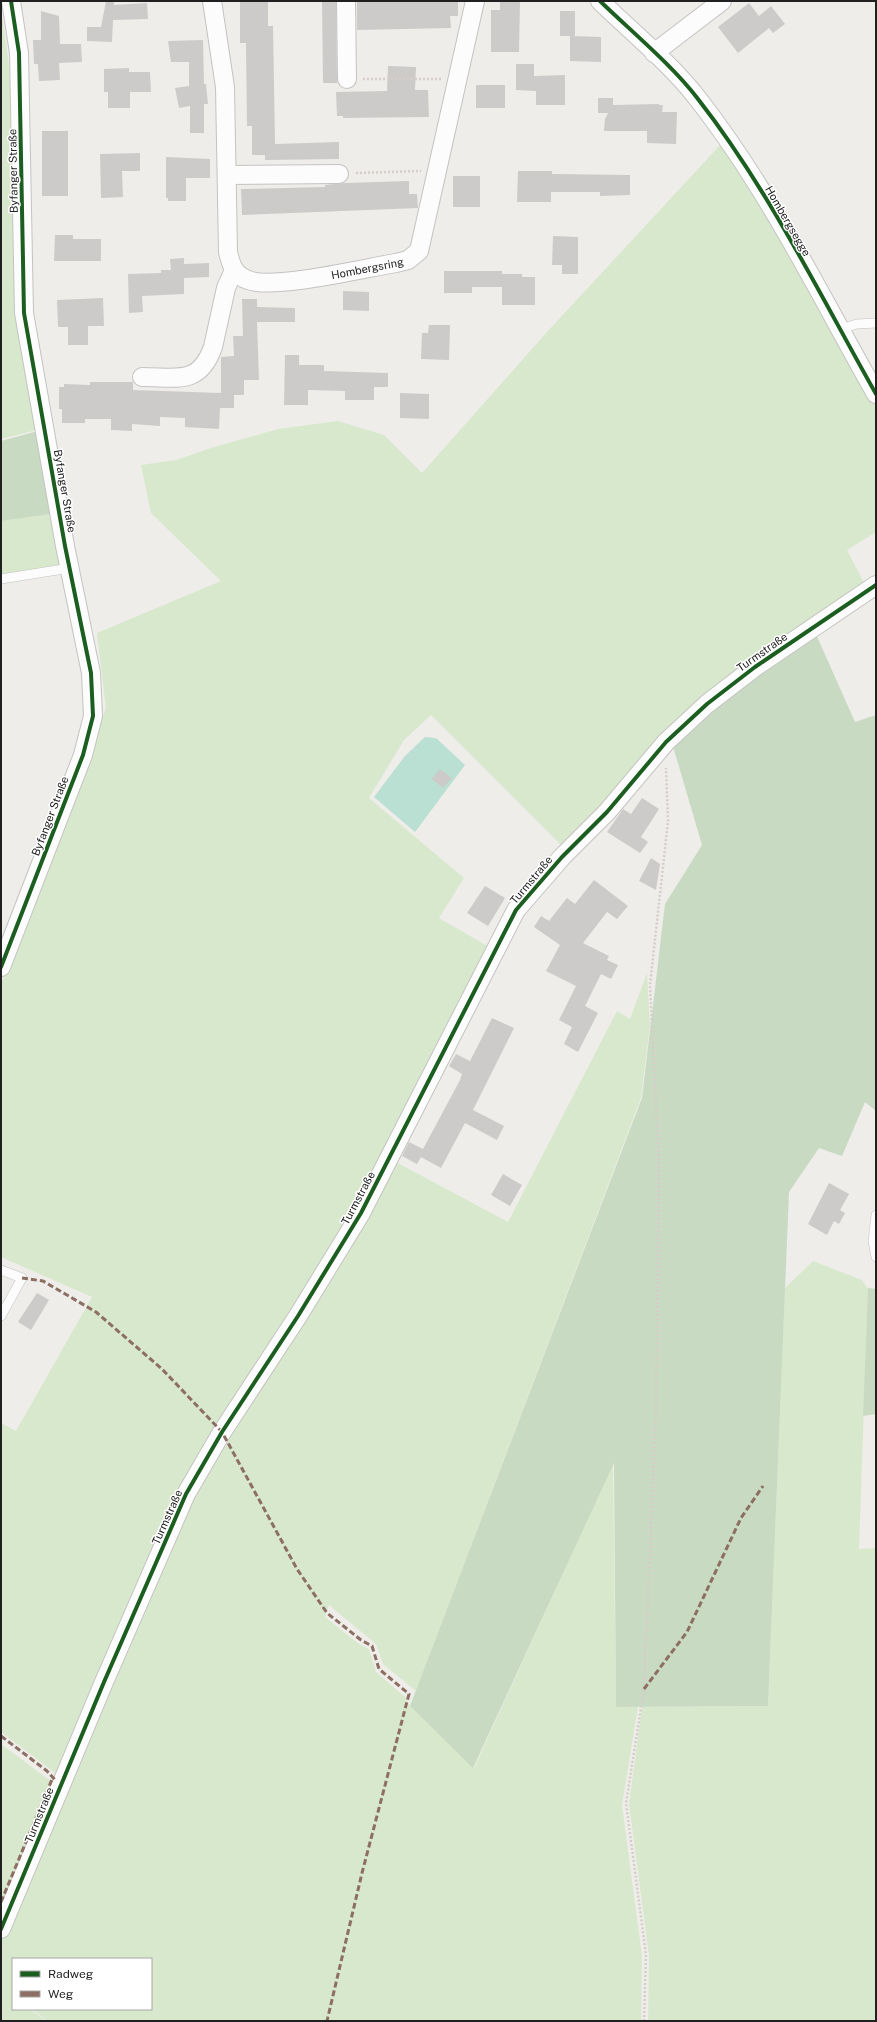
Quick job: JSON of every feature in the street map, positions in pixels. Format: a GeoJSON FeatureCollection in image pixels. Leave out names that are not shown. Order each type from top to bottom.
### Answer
{"type":"FeatureCollection","features":[{"type":"Feature","properties":{"kind":"street","name":"Byfanger Straße"},"geometry":{"type":"LineString","coordinates":[[1,967],[83,755],[93,716],[91,673],[70,568],[24,313],[18,53],[11,1]]}},
{"type":"Feature","properties":{"kind":"street"},"geometry":{"type":"LineString","coordinates":[[142,378],[189,376],[201,370],[210,356],[213,347],[226,288],[234,270],[228,252],[225,87],[212,1]]}},
{"type":"Feature","properties":{"kind":"street"},"geometry":{"type":"LineString","coordinates":[[346,1],[347,79]]}},
{"type":"Feature","properties":{"kind":"street","name":"Hombergsring"},"geometry":{"type":"LineString","coordinates":[[234,270],[248,280],[274,282],[309,278],[408,260],[414,257],[422,245],[437,170],[475,1]]}},
{"type":"Feature","properties":{"kind":"street","name":"Hombergsegge"},"geometry":{"type":"LineString","coordinates":[[600,1],[654,53],[698,99],[734,149],[765,197],[876,394]]}},
{"type":"Feature","properties":{"kind":"street"},"geometry":{"type":"LineString","coordinates":[[654,53],[722,1]]}},
{"type":"Feature","properties":{"kind":"street"},"geometry":{"type":"LineString","coordinates":[[227,175],[340,174]]}},
{"type":"Feature","properties":{"kind":"street","name":"Turmstraße"},"geometry":{"type":"LineString","coordinates":[[1,1929],[98,1695],[186,1494],[222,1432],[298,1316],[361,1213],[516,910],[562,857],[607,812],[666,742],[707,704],[755,667],[876,585]]}},
{"type":"Feature","properties":{"kind":"lane"},"geometry":{"type":"LineString","coordinates":[[840,329],[857,324],[876,323]]}},
{"type":"Feature","properties":{"kind":"lane"},"geometry":{"type":"LineString","coordinates":[[1,580],[70,568]]}},
{"type":"Feature","properties":{"kind":"lane"},"geometry":{"type":"LineString","coordinates":[[876,1216],[873,1241],[876,1256]]}},
{"type":"Feature","properties":{"kind":"lane"},"geometry":{"type":"LineString","coordinates":[[1,1270],[22,1278],[1,1316]]}},
{"type":"Feature","properties":{"kind":"path"},"geometry":{"type":"LineString","coordinates":[[347,79],[458,78]]}},
{"type":"Feature","properties":{"kind":"path"},"geometry":{"type":"LineString","coordinates":[[340,174],[437,170]]}},
{"type":"Feature","properties":{"kind":"path"},"geometry":{"type":"LineString","coordinates":[[644,2021],[646,1954],[626,1803],[644,1689],[656,1411],[659,1164],[650,985],[668,821],[666,742]]}},
{"type":"Feature","properties":{"kind":"green space"},"geometry":{"type":"Polygon","coordinates":[[[1,9],[8,57],[37,430],[1,439],[1,9]]]}},
{"type":"Feature","properties":{"kind":"green space"},"geometry":{"type":"Polygon","coordinates":[[[722,143],[841,341],[876,406],[876,532],[847,550],[865,585],[605,805],[562,846],[431,715],[404,740],[369,798],[464,878],[439,918],[489,947],[352,1216],[191,1479],[59,1776],[1,1732],[1,1423],[16,1431],[92,1297],[1,1257],[1,984],[106,708],[97,633],[221,581],[151,513],[141,465],[176,460],[211,448],[278,429],[338,421],[384,435],[422,473],[547,332],[722,143]]]}},
{"type":"Feature","properties":{"kind":"green space"},"geometry":{"type":"Polygon","coordinates":[[[38,431],[52,514],[1,521],[1,441],[38,431]]]}},
{"type":"Feature","properties":{"kind":"green space"},"geometry":{"type":"Polygon","coordinates":[[[52,514],[62,565],[1,576],[1,521],[52,514]]]}},
{"type":"Feature","properties":{"kind":"green space"},"geometry":{"type":"Polygon","coordinates":[[[815,632],[855,722],[876,715],[876,1111],[865,1102],[842,1156],[819,1148],[789,1192],[768,1706],[616,1707],[614,1463],[473,1768],[410,1706],[642,1098],[665,904],[702,845],[672,743],[709,708],[815,632]]]}},
{"type":"Feature","properties":{"kind":"green space"},"geometry":{"type":"Polygon","coordinates":[[[425,737],[436,738],[465,765],[415,832],[374,797],[405,756],[425,737]]]}},
{"type":"Feature","properties":{"kind":"green space"},"geometry":{"type":"Polygon","coordinates":[[[647,973],[650,1025],[641,1098],[416,1691],[383,1664],[376,1644],[329,1605],[325,1617],[359,1644],[369,1649],[376,1672],[405,1697],[410,1706],[474,1768],[613,1464],[616,1707],[638,1707],[622,1805],[642,1956],[641,2021],[48,2021],[32,2010],[152,2010],[152,1958],[12,1958],[12,2010],[30,2010],[47,2021],[1,2021],[1,1941],[176,1523],[394,1161],[508,1222],[617,1011],[630,1019],[647,973]]]}},
{"type":"Feature","properties":{"kind":"green space"},"geometry":{"type":"Polygon","coordinates":[[[813,1261],[862,1280],[868,1289],[859,1549],[876,1548],[876,2021],[648,2021],[649,1956],[629,1804],[642,1707],[768,1706],[785,1288],[813,1261]]]}},
{"type":"Feature","properties":{"kind":"green space"},"geometry":{"type":"Polygon","coordinates":[[[868,1288],[876,1289],[876,1414],[863,1416],[868,1288]]]}},
{"type":"Feature","properties":{"kind":"green space"},"geometry":{"type":"Polygon","coordinates":[[[1,1744],[56,1785],[1,1919],[1,1744]]]}},
{"type":"Feature","properties":{"kind":"building"},"geometry":{"type":"Polygon","coordinates":[[[106,1],[114,1],[114,5],[147,3],[148,19],[113,20],[112,42],[87,41],[87,27],[101,27],[106,1]]]}},
{"type":"Feature","properties":{"kind":"building"},"geometry":{"type":"Polygon","coordinates":[[[240,1],[268,1],[268,26],[273,26],[275,144],[339,142],[339,159],[265,160],[265,155],[252,155],[252,126],[247,126],[246,43],[240,43],[240,1]]]}},
{"type":"Feature","properties":{"kind":"building"},"geometry":{"type":"Polygon","coordinates":[[[322,1],[336,1],[337,83],[323,83],[322,1]]]}},
{"type":"Feature","properties":{"kind":"building"},"geometry":{"type":"Polygon","coordinates":[[[500,1],[520,1],[519,52],[491,52],[491,10],[500,10],[500,1]]]}},
{"type":"Feature","properties":{"kind":"building"},"geometry":{"type":"Polygon","coordinates":[[[357,2],[458,2],[458,16],[450,16],[451,28],[357,30],[357,2]]]}},
{"type":"Feature","properties":{"kind":"building"},"geometry":{"type":"Polygon","coordinates":[[[749,3],[759,16],[771,6],[785,24],[773,33],[769,28],[738,53],[718,27],[749,3]]]}},
{"type":"Feature","properties":{"kind":"building"},"geometry":{"type":"Polygon","coordinates":[[[41,11],[59,16],[60,44],[81,44],[82,62],[59,63],[60,80],[39,81],[38,64],[34,64],[33,40],[41,40],[41,11]]]}},
{"type":"Feature","properties":{"kind":"building"},"geometry":{"type":"Polygon","coordinates":[[[560,11],[575,11],[575,36],[560,36],[560,11]]]}},
{"type":"Feature","properties":{"kind":"building"},"geometry":{"type":"Polygon","coordinates":[[[570,36],[601,37],[601,62],[570,61],[570,36]]]}},
{"type":"Feature","properties":{"kind":"building"},"geometry":{"type":"Polygon","coordinates":[[[203,40],[204,84],[206,84],[208,104],[204,104],[204,133],[190,133],[190,106],[179,108],[175,88],[189,86],[189,62],[171,62],[168,41],[203,40]]]}},
{"type":"Feature","properties":{"kind":"building"},"geometry":{"type":"Polygon","coordinates":[[[516,64],[534,64],[534,76],[565,75],[565,105],[536,105],[536,91],[516,90],[516,64]]]}},
{"type":"Feature","properties":{"kind":"building"},"geometry":{"type":"Polygon","coordinates":[[[388,66],[416,67],[415,90],[428,90],[429,117],[343,118],[343,116],[337,116],[336,92],[387,91],[388,66]]]}},
{"type":"Feature","properties":{"kind":"building"},"geometry":{"type":"Polygon","coordinates":[[[129,68],[129,72],[150,72],[151,92],[130,92],[130,108],[108,108],[108,92],[104,92],[104,69],[129,68]]]}},
{"type":"Feature","properties":{"kind":"building"},"geometry":{"type":"Polygon","coordinates":[[[476,85],[505,85],[505,108],[476,108],[476,85]]]}},
{"type":"Feature","properties":{"kind":"building"},"geometry":{"type":"Polygon","coordinates":[[[598,98],[613,98],[613,105],[659,104],[663,105],[662,112],[677,112],[676,144],[647,143],[647,131],[604,131],[605,119],[608,113],[598,113],[598,98]]]}},
{"type":"Feature","properties":{"kind":"building"},"geometry":{"type":"Polygon","coordinates":[[[42,131],[68,131],[68,196],[42,196],[42,131]]]}},
{"type":"Feature","properties":{"kind":"building"},"geometry":{"type":"Polygon","coordinates":[[[140,153],[140,171],[122,171],[123,197],[101,198],[100,154],[140,153]]]}},
{"type":"Feature","properties":{"kind":"building"},"geometry":{"type":"Polygon","coordinates":[[[166,157],[210,159],[210,178],[186,178],[186,201],[168,201],[168,198],[166,198],[166,157]]]}},
{"type":"Feature","properties":{"kind":"building"},"geometry":{"type":"Polygon","coordinates":[[[518,171],[552,171],[552,174],[630,175],[630,195],[600,196],[600,192],[551,192],[551,202],[517,202],[518,171]]]}},
{"type":"Feature","properties":{"kind":"building"},"geometry":{"type":"Polygon","coordinates":[[[453,176],[480,176],[480,207],[453,207],[453,176]]]}},
{"type":"Feature","properties":{"kind":"building"},"geometry":{"type":"Polygon","coordinates":[[[409,181],[409,194],[417,194],[418,208],[242,215],[241,189],[325,187],[325,185],[345,183],[409,181]]]}},
{"type":"Feature","properties":{"kind":"building"},"geometry":{"type":"Polygon","coordinates":[[[55,235],[73,235],[73,239],[101,239],[101,261],[54,261],[55,235]]]}},
{"type":"Feature","properties":{"kind":"building"},"geometry":{"type":"Polygon","coordinates":[[[553,236],[578,237],[578,274],[562,274],[562,265],[552,265],[553,236]]]}},
{"type":"Feature","properties":{"kind":"building"},"geometry":{"type":"Polygon","coordinates":[[[184,258],[184,264],[209,263],[209,277],[184,278],[184,294],[142,296],[143,312],[129,313],[128,274],[161,273],[161,270],[171,270],[170,259],[184,258]]]}},
{"type":"Feature","properties":{"kind":"building"},"geometry":{"type":"Polygon","coordinates":[[[444,271],[502,271],[502,274],[522,274],[522,277],[535,277],[535,305],[502,305],[502,287],[472,287],[472,293],[444,293],[444,271]]]}},
{"type":"Feature","properties":{"kind":"building"},"geometry":{"type":"Polygon","coordinates":[[[343,291],[369,292],[369,311],[343,310],[343,291]]]}},
{"type":"Feature","properties":{"kind":"building"},"geometry":{"type":"Polygon","coordinates":[[[103,298],[104,326],[88,326],[88,345],[68,345],[68,327],[58,327],[57,300],[103,298]]]}},
{"type":"Feature","properties":{"kind":"building"},"geometry":{"type":"Polygon","coordinates":[[[242,299],[257,299],[257,307],[295,308],[295,322],[257,322],[259,380],[244,380],[244,395],[234,395],[234,408],[220,408],[219,429],[185,427],[185,418],[160,417],[160,426],[132,424],[132,431],[111,430],[111,419],[85,419],[85,423],[62,423],[62,409],[59,409],[59,387],[64,387],[64,384],[90,385],[90,382],[133,382],[133,390],[221,393],[221,357],[234,356],[233,336],[243,336],[242,299]]]}},
{"type":"Feature","properties":{"kind":"building"},"geometry":{"type":"Polygon","coordinates":[[[429,325],[450,325],[449,360],[421,359],[422,333],[428,333],[429,325]]]}},
{"type":"Feature","properties":{"kind":"building"},"geometry":{"type":"Polygon","coordinates":[[[285,355],[299,355],[299,365],[324,365],[324,371],[388,373],[388,387],[374,387],[374,400],[345,400],[345,391],[308,390],[308,405],[284,405],[285,355]]]}},
{"type":"Feature","properties":{"kind":"building"},"geometry":{"type":"Polygon","coordinates":[[[400,393],[429,394],[429,419],[400,418],[400,393]]]}},
{"type":"Feature","properties":{"kind":"building"},"geometry":{"type":"Polygon","coordinates":[[[440,769],[452,778],[443,788],[432,779],[440,769]]]}},
{"type":"Feature","properties":{"kind":"building"},"geometry":{"type":"Polygon","coordinates":[[[642,798],[659,809],[641,837],[648,842],[640,853],[607,832],[623,809],[631,814],[642,798]]]}},
{"type":"Feature","properties":{"kind":"building"},"geometry":{"type":"Polygon","coordinates":[[[651,858],[660,864],[656,890],[639,881],[651,858]]]}},
{"type":"Feature","properties":{"kind":"building"},"geometry":{"type":"Polygon","coordinates":[[[594,880],[628,906],[617,919],[607,912],[583,943],[609,956],[607,960],[618,965],[611,979],[601,974],[585,1006],[598,1013],[578,1052],[564,1044],[572,1027],[559,1020],[576,986],[546,971],[560,945],[534,927],[541,916],[549,921],[567,898],[575,904],[594,880]]]}},
{"type":"Feature","properties":{"kind":"building"},"geometry":{"type":"Polygon","coordinates":[[[485,886],[505,898],[488,926],[467,913],[485,886]]]}},
{"type":"Feature","properties":{"kind":"building"},"geometry":{"type":"Polygon","coordinates":[[[492,1018],[514,1028],[473,1110],[504,1126],[497,1140],[465,1123],[441,1168],[421,1157],[417,1164],[402,1156],[409,1142],[423,1149],[462,1074],[449,1066],[456,1054],[470,1061],[492,1018]]]}},
{"type":"Feature","properties":{"kind":"building"},"geometry":{"type":"Polygon","coordinates":[[[503,1174],[522,1185],[510,1206],[491,1195],[503,1174]]]}},
{"type":"Feature","properties":{"kind":"building"},"geometry":{"type":"Polygon","coordinates":[[[829,1183],[849,1194],[840,1210],[845,1213],[839,1224],[834,1221],[827,1235],[808,1224],[829,1183]]]}},
{"type":"Feature","properties":{"kind":"building"},"geometry":{"type":"Polygon","coordinates":[[[37,1293],[49,1300],[31,1330],[18,1322],[37,1293]]]}},
{"type":"Feature","properties":{"kind":"marked path"},"geometry":{"type":"LineString","coordinates":[[22,1278],[43,1281],[96,1312],[162,1369],[222,1432],[297,1569],[327,1613],[361,1640],[372,1646],[379,1669],[409,1694],[362,1873],[327,2021]]}},
{"type":"Feature","properties":{"kind":"marked path"},"geometry":{"type":"LineString","coordinates":[[644,1689],[687,1632],[741,1518],[763,1486]]}},
{"type":"Feature","properties":{"kind":"marked path"},"geometry":{"type":"LineString","coordinates":[[1,1736],[47,1771],[56,1781]]}},
{"type":"Feature","properties":{"kind":"marked path"},"geometry":{"type":"LineString","coordinates":[[1,1902],[53,1777]]}},
{"type":"Feature","properties":{"kind":"cycle path"},"geometry":{"type":"LineString","coordinates":[[1,967],[83,755],[93,716],[91,673],[65,546],[24,313],[19,53],[11,1]]}},
{"type":"Feature","properties":{"kind":"cycle path"},"geometry":{"type":"LineString","coordinates":[[600,1],[688,86],[724,134],[771,206],[876,394]]}},
{"type":"Feature","properties":{"kind":"cycle path"},"geometry":{"type":"LineString","coordinates":[[1,1929],[104,1682],[186,1494],[222,1432],[298,1316],[361,1213],[516,910],[562,857],[607,812],[666,742],[707,704],[755,667],[876,585]]}}]}
